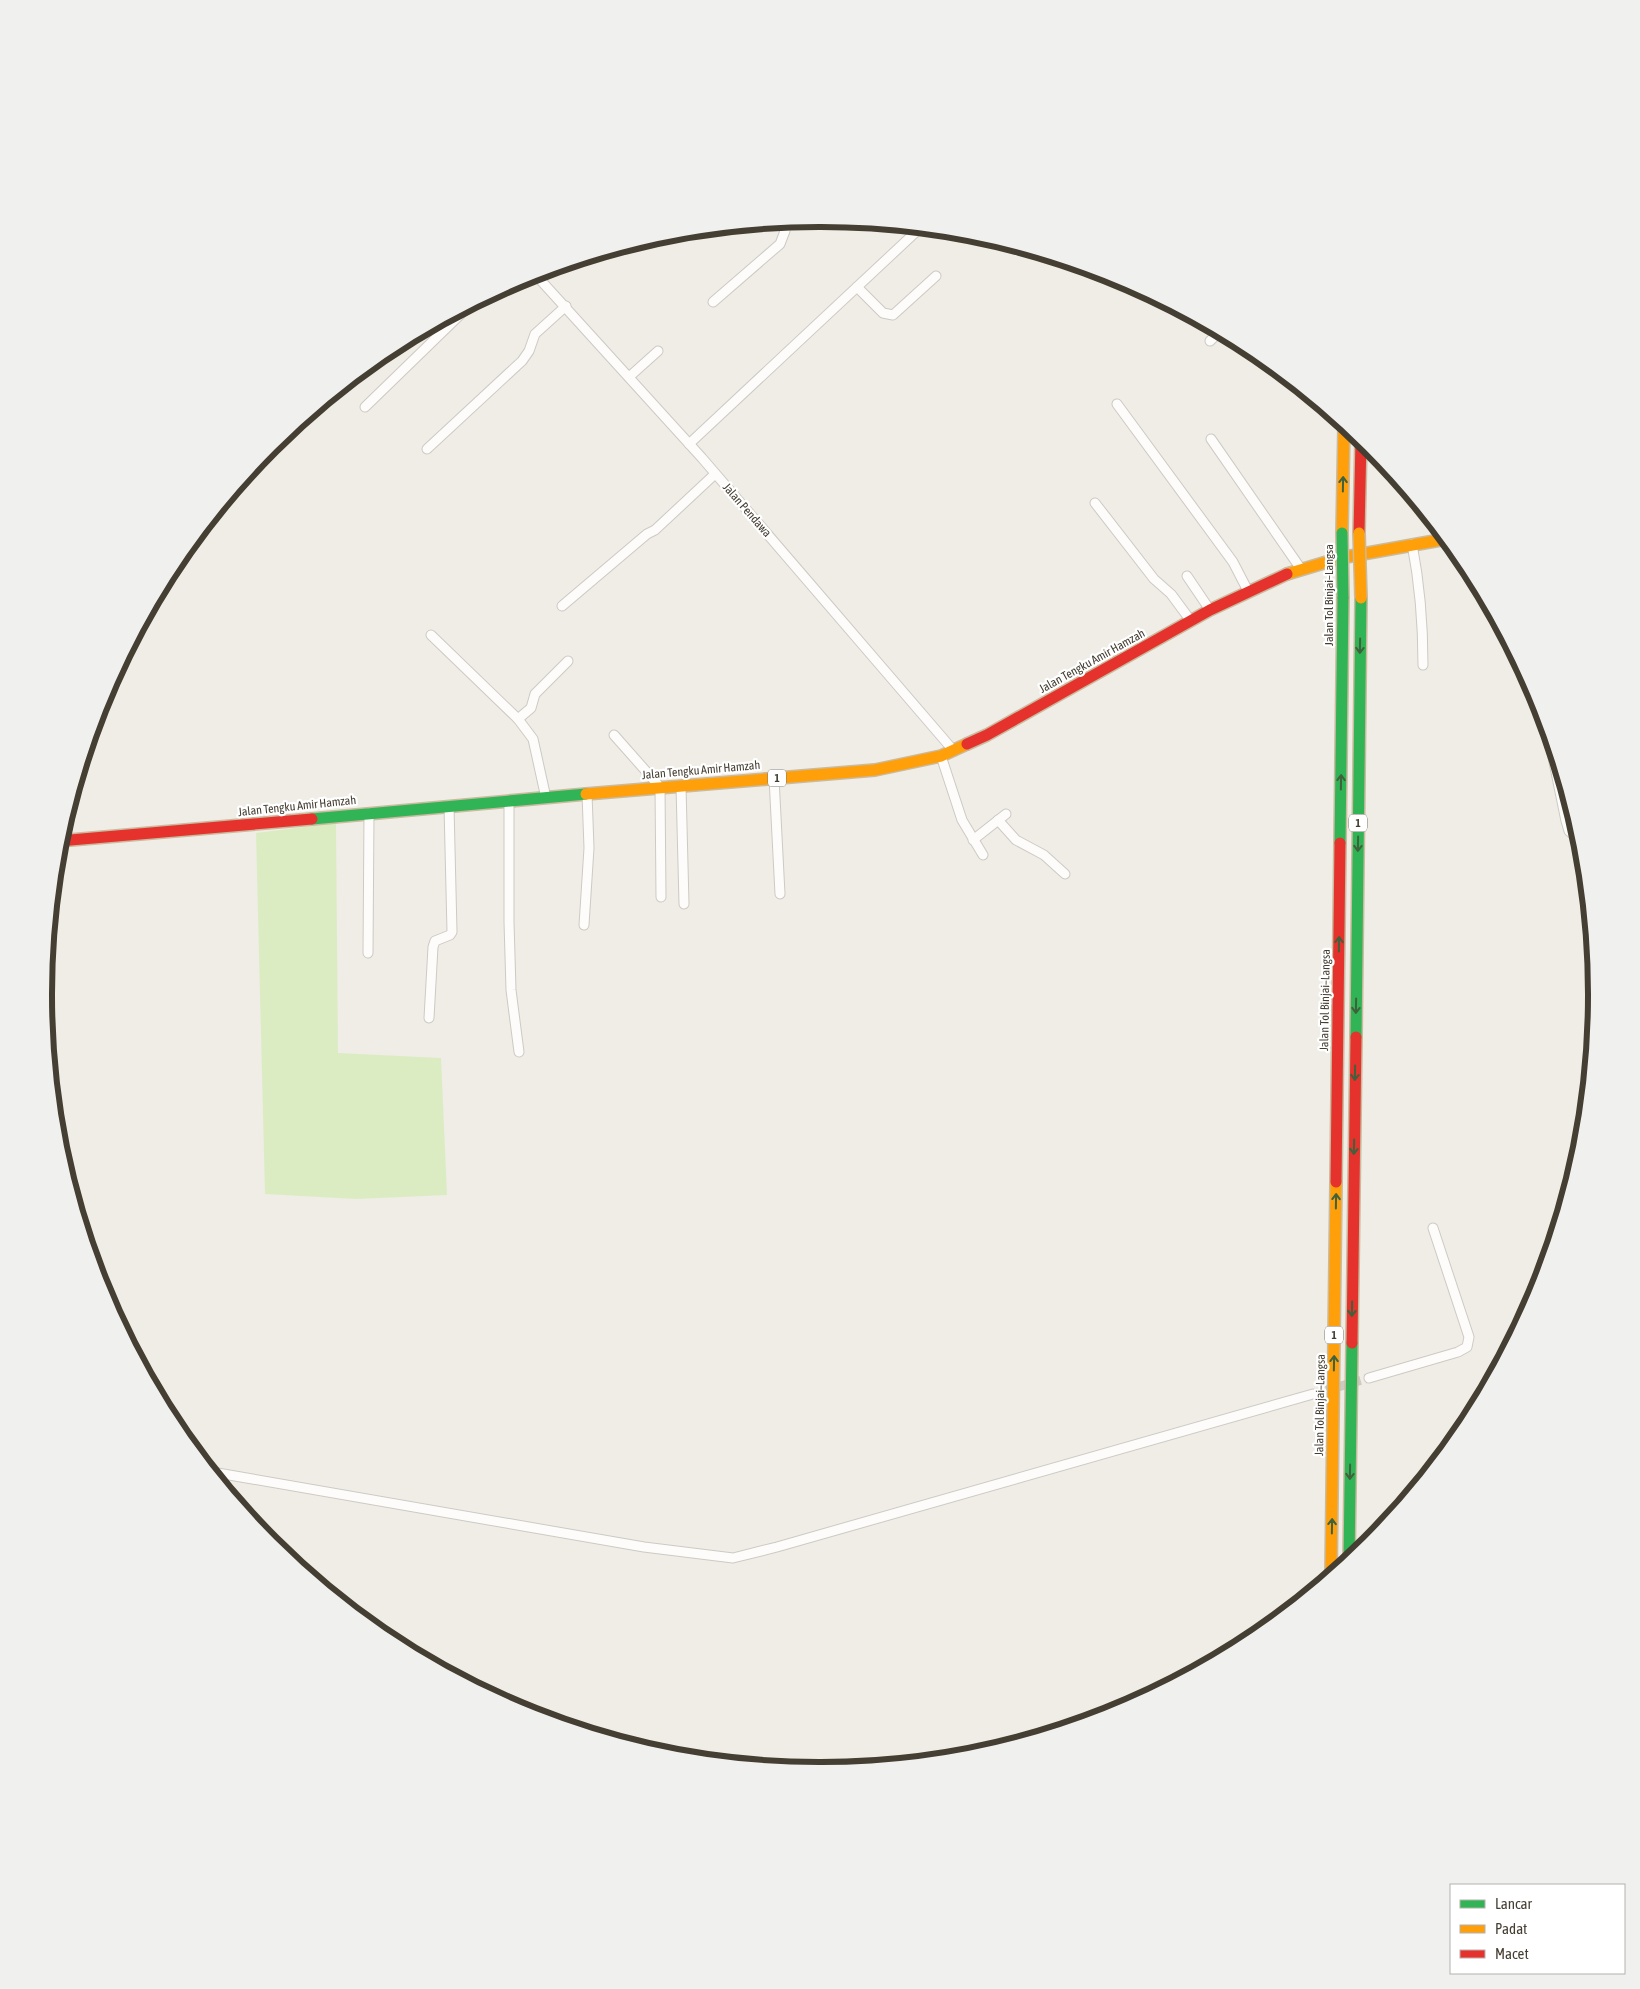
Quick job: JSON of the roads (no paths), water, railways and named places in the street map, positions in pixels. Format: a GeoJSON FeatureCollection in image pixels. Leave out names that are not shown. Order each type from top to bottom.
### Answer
{"type":"FeatureCollection","features":[{"type":"Feature","properties":{"kind":"highway","name":"Jalan Tol Binjai–Langsa"},"geometry":{"type":"LineString","coordinates":[[1331,1567],[1344,434]]}},
{"type":"Feature","properties":{"kind":"highway","name":"1"},"geometry":{"type":"LineString","coordinates":[[1349,1550],[1361,598],[1359,533],[1361,450]]}},
{"type":"Feature","properties":{"kind":"highway","name":"Jalan Tengku Amir Hamzah"},"geometry":{"type":"LineString","coordinates":[[68,840],[891,768],[940,756],[987,735],[1210,610],[1248,591],[1302,569],[1412,544],[1438,540]]}},
{"type":"Feature","properties":{"kind":"street"},"geometry":{"type":"LineString","coordinates":[[713,302],[780,244],[785,231],[784,228]]}},
{"type":"Feature","properties":{"kind":"street"},"geometry":{"type":"LineString","coordinates":[[689,444],[915,234]]}},
{"type":"Feature","properties":{"kind":"street"},"geometry":{"type":"LineString","coordinates":[[857,287],[883,313],[893,315],[936,276]]}},
{"type":"Feature","properties":{"kind":"street","name":"Jalan Pendawa"},"geometry":{"type":"LineString","coordinates":[[541,280],[689,444],[953,750]]}},
{"type":"Feature","properties":{"kind":"street"},"geometry":{"type":"LineString","coordinates":[[427,449],[522,361],[529,350],[535,334],[566,306]]}},
{"type":"Feature","properties":{"kind":"street"},"geometry":{"type":"LineString","coordinates":[[365,407],[454,320]]}},
{"type":"Feature","properties":{"kind":"street"},"geometry":{"type":"LineString","coordinates":[[1210,341],[1214,336]]}},
{"type":"Feature","properties":{"kind":"street"},"geometry":{"type":"LineString","coordinates":[[629,377],[658,351]]}},
{"type":"Feature","properties":{"kind":"street"},"geometry":{"type":"LineString","coordinates":[[1117,404],[1233,562],[1248,591]]}},
{"type":"Feature","properties":{"kind":"street"},"geometry":{"type":"LineString","coordinates":[[1211,440],[1302,569]]}},
{"type":"Feature","properties":{"kind":"street"},"geometry":{"type":"LineString","coordinates":[[562,606],[647,534],[655,530],[715,474]]}},
{"type":"Feature","properties":{"kind":"street"},"geometry":{"type":"LineString","coordinates":[[1095,503],[1154,579],[1170,594],[1191,621]]}},
{"type":"Feature","properties":{"kind":"street"},"geometry":{"type":"LineString","coordinates":[[1412,544],[1422,609],[1423,665]]}},
{"type":"Feature","properties":{"kind":"street"},"geometry":{"type":"LineString","coordinates":[[1187,576],[1210,610]]}},
{"type":"Feature","properties":{"kind":"street"},"geometry":{"type":"LineString","coordinates":[[431,635],[518,719],[533,739],[546,798]]}},
{"type":"Feature","properties":{"kind":"street"},"geometry":{"type":"LineString","coordinates":[[518,719],[531,708],[535,694],[568,661]]}},
{"type":"Feature","properties":{"kind":"street"},"geometry":{"type":"LineString","coordinates":[[614,735],[660,787],[661,897]]}},
{"type":"Feature","properties":{"kind":"street"},"geometry":{"type":"LineString","coordinates":[[940,756],[957,810],[983,855]]}},
{"type":"Feature","properties":{"kind":"street"},"geometry":{"type":"LineString","coordinates":[[774,778],[780,894]]}},
{"type":"Feature","properties":{"kind":"street"},"geometry":{"type":"LineString","coordinates":[[681,786],[684,904]]}},
{"type":"Feature","properties":{"kind":"street"},"geometry":{"type":"LineString","coordinates":[[584,925],[589,848],[587,794]]}},
{"type":"Feature","properties":{"kind":"street"},"geometry":{"type":"LineString","coordinates":[[1561,797],[1570,832]]}},
{"type":"Feature","properties":{"kind":"street"},"geometry":{"type":"LineString","coordinates":[[508,802],[509,922],[512,990],[519,1052]]}},
{"type":"Feature","properties":{"kind":"street"},"geometry":{"type":"LineString","coordinates":[[429,1018],[433,947],[436,941],[450,935],[452,932],[449,806]]}},
{"type":"Feature","properties":{"kind":"street"},"geometry":{"type":"LineString","coordinates":[[368,953],[369,813]]}},
{"type":"Feature","properties":{"kind":"street"},"geometry":{"type":"LineString","coordinates":[[973,840],[1006,814]]}},
{"type":"Feature","properties":{"kind":"street"},"geometry":{"type":"LineString","coordinates":[[998,820],[1016,840],[1044,855],[1065,874]]}},
{"type":"Feature","properties":{"kind":"street"},"geometry":{"type":"LineString","coordinates":[[1369,1378],[1458,1352],[1467,1347],[1470,1337],[1433,1228]]}},
{"type":"Feature","properties":{"kind":"street"},"geometry":{"type":"LineString","coordinates":[[220,1473],[644,1547],[733,1558],[1313,1394]]}},
{"type":"Feature","properties":{"kind":"tunnel"},"geometry":{"type":"LineString","coordinates":[[1313,1394],[1369,1378]]}}]}
